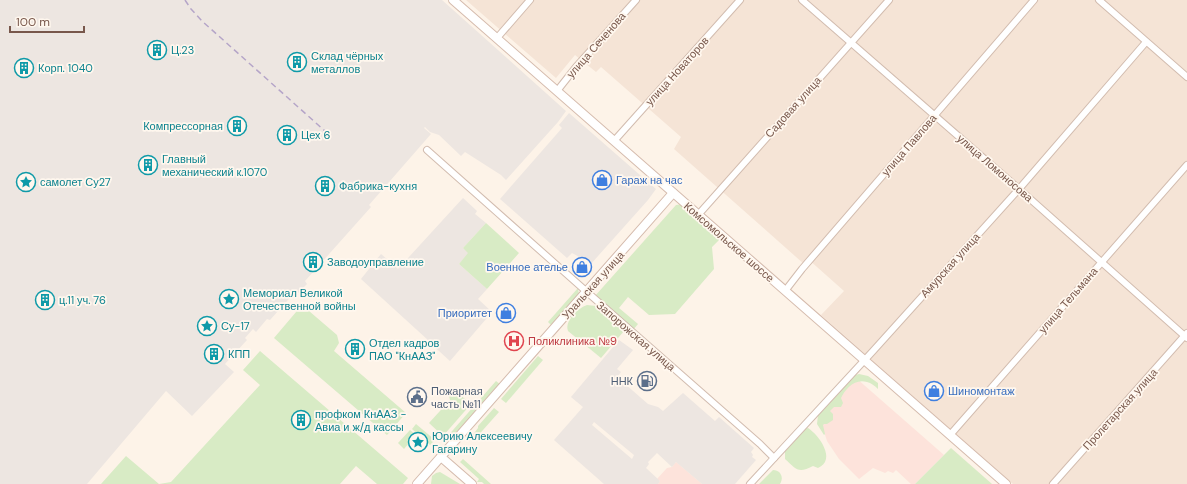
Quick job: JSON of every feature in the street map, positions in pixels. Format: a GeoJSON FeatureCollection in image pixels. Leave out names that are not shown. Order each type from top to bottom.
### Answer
{"type":"FeatureCollection","features":[{"type":"Feature","properties":{"kind":"main road","name":"Комсомольское шоссе"},"geometry":{"type":"LineString","coordinates":[[453,0],[1006,484]]}},
{"type":"Feature","properties":{"kind":"main road","name":"Уральская улица"},"geometry":{"type":"LineString","coordinates":[[417,484],[424,481],[441,457],[673,193]]}},
{"type":"Feature","properties":{"kind":"main road"},"geometry":{"type":"LineString","coordinates":[[441,457],[472,484]]}},
{"type":"Feature","properties":{"kind":"street"},"geometry":{"type":"LineString","coordinates":[[497,38],[530,0]]}},
{"type":"Feature","properties":{"kind":"street","name":"улица Сеченова"},"geometry":{"type":"LineString","coordinates":[[557,91],[576,67],[636,0]]}},
{"type":"Feature","properties":{"kind":"street","name":"улица Новаторов"},"geometry":{"type":"LineString","coordinates":[[614,141],[740,0]]}},
{"type":"Feature","properties":{"kind":"street","name":"улица Ломоносова"},"geometry":{"type":"LineString","coordinates":[[802,0],[1019,188],[1186,336]]}},
{"type":"Feature","properties":{"kind":"street","name":"Садовая улица"},"geometry":{"type":"LineString","coordinates":[[698,215],[888,0]]}},
{"type":"Feature","properties":{"kind":"street","name":"улица Павлова"},"geometry":{"type":"LineString","coordinates":[[785,291],[802,269],[1034,0]]}},
{"type":"Feature","properties":{"kind":"street"},"geometry":{"type":"LineString","coordinates":[[1099,0],[1187,77]]}},
{"type":"Feature","properties":{"kind":"street","name":"Амурская улица"},"geometry":{"type":"LineString","coordinates":[[750,484],[1019,188],[1146,42]]}},
{"type":"Feature","properties":{"kind":"street","name":"Запорожская улица"},"geometry":{"type":"LineString","coordinates":[[427,150],[774,458]]}},
{"type":"Feature","properties":{"kind":"street","name":"улица Тельмана"},"geometry":{"type":"LineString","coordinates":[[950,435],[1101,261],[1187,165]]}},
{"type":"Feature","properties":{"kind":"street","name":"Пролетарская улица"},"geometry":{"type":"LineString","coordinates":[[1053,484],[1186,336]]}},
{"type":"Feature","properties":{"kind":"shaded area"},"geometry":{"type":"Polygon","coordinates":[[[0,0],[442,0],[566,111],[506,180],[501,175],[465,152],[461,156],[439,135],[430,132],[425,127],[424,128],[431,134],[369,205],[371,207],[305,281],[307,284],[298,293],[296,291],[270,320],[267,319],[256,332],[253,329],[245,338],[247,340],[225,364],[234,372],[192,416],[166,391],[87,484],[0,484],[0,0]]]}},
{"type":"Feature","properties":{"kind":"shaded area"},"geometry":{"type":"Polygon","coordinates":[[[466,0],[1187,0],[1187,484],[1013,484],[821,315],[844,291],[808,259],[804,264],[674,149],[681,137],[601,67],[596,72],[575,55],[556,78],[466,0]]]}},
{"type":"Feature","properties":{"kind":"shaded area"},"geometry":{"type":"Polygon","coordinates":[[[569,113],[656,189],[590,265],[585,260],[572,253],[567,258],[500,199],[562,128],[559,125],[569,113]]]}},
{"type":"Feature","properties":{"kind":"shaded area"},"geometry":{"type":"Polygon","coordinates":[[[463,198],[477,211],[475,214],[486,223],[463,248],[469,253],[459,264],[487,289],[478,299],[492,312],[450,361],[361,279],[381,254],[398,269],[463,198]]]}},
{"type":"Feature","properties":{"kind":"shaded area"},"geometry":{"type":"Polygon","coordinates":[[[619,340],[633,350],[617,369],[621,372],[617,377],[648,404],[658,407],[663,411],[683,393],[715,421],[719,417],[754,448],[751,452],[753,455],[752,457],[756,460],[735,484],[702,484],[676,462],[672,467],[657,453],[648,462],[649,464],[646,468],[660,481],[658,484],[604,484],[554,440],[583,407],[571,397],[619,340]],[[594,422],[592,425],[632,459],[634,455],[594,422]]]}},
{"type":"Feature","properties":{"kind":"shaded area"},"geometry":{"type":"Polygon","coordinates":[[[856,378],[944,455],[915,484],[911,484],[896,470],[893,473],[888,471],[885,473],[873,468],[859,479],[839,459],[827,441],[820,419],[856,378]]]}},
{"type":"Feature","properties":{"kind":"shaded area"},"geometry":{"type":"Polygon","coordinates":[[[676,462],[702,484],[658,484],[660,481],[657,479],[667,468],[672,467],[676,462]]]}},
{"type":"Feature","properties":{"kind":"green space"},"geometry":{"type":"Polygon","coordinates":[[[683,204],[721,238],[712,247],[714,269],[675,314],[649,315],[628,297],[619,308],[638,324],[633,330],[595,296],[676,205],[683,204]]]}},
{"type":"Feature","properties":{"kind":"green space"},"geometry":{"type":"Polygon","coordinates":[[[486,223],[519,253],[487,289],[459,264],[468,253],[463,248],[486,223]]]}},
{"type":"Feature","properties":{"kind":"green space"},"geometry":{"type":"Polygon","coordinates":[[[578,288],[579,295],[553,327],[548,322],[578,288]]]}},
{"type":"Feature","properties":{"kind":"green space"},"geometry":{"type":"Polygon","coordinates":[[[302,305],[337,335],[339,343],[334,351],[406,413],[387,435],[274,338],[302,305]]]}},
{"type":"Feature","properties":{"kind":"green space"},"geometry":{"type":"Polygon","coordinates":[[[587,305],[596,306],[624,331],[601,358],[568,331],[567,327],[570,319],[580,309],[587,305]]]}},
{"type":"Feature","properties":{"kind":"green space"},"geometry":{"type":"Polygon","coordinates":[[[260,351],[408,478],[403,484],[377,484],[356,466],[340,484],[159,484],[171,482],[260,385],[243,370],[260,351]]]}},
{"type":"Feature","properties":{"kind":"green space"},"geometry":{"type":"Polygon","coordinates":[[[538,356],[543,360],[506,403],[501,399],[538,356]]]}},
{"type":"Feature","properties":{"kind":"green space"},"geometry":{"type":"Polygon","coordinates":[[[859,374],[868,376],[878,383],[878,389],[870,383],[863,381],[851,385],[841,398],[843,403],[841,407],[834,407],[830,411],[833,414],[833,420],[823,425],[824,435],[817,424],[818,415],[852,376],[859,374]]]}},
{"type":"Feature","properties":{"kind":"green space"},"geometry":{"type":"Polygon","coordinates":[[[496,381],[501,385],[451,442],[446,438],[496,381]]]}},
{"type":"Feature","properties":{"kind":"green space"},"geometry":{"type":"Polygon","coordinates":[[[453,389],[471,404],[443,436],[429,423],[450,400],[449,396],[453,389]]]}},
{"type":"Feature","properties":{"kind":"green space"},"geometry":{"type":"Polygon","coordinates":[[[494,408],[499,412],[475,439],[472,436],[478,426],[494,408]]]}},
{"type":"Feature","properties":{"kind":"green space"},"geometry":{"type":"Polygon","coordinates":[[[416,424],[435,440],[430,445],[412,429],[416,424]]]}},
{"type":"Feature","properties":{"kind":"green space"},"geometry":{"type":"Polygon","coordinates":[[[808,428],[821,442],[826,454],[826,459],[818,468],[813,466],[800,470],[795,468],[785,459],[785,449],[803,429],[808,428]]]}},
{"type":"Feature","properties":{"kind":"green space"},"geometry":{"type":"Polygon","coordinates":[[[410,430],[416,435],[404,449],[398,443],[410,430]]]}},
{"type":"Feature","properties":{"kind":"green space"},"geometry":{"type":"Polygon","coordinates":[[[951,448],[992,484],[915,484],[951,448]]]}},
{"type":"Feature","properties":{"kind":"green space"},"geometry":{"type":"Polygon","coordinates":[[[126,456],[159,484],[101,484],[126,456]]]}},
{"type":"Feature","properties":{"kind":"green space"},"geometry":{"type":"Polygon","coordinates":[[[463,459],[491,484],[477,482],[479,479],[460,462],[463,459]]]}},
{"type":"Feature","properties":{"kind":"green space"},"geometry":{"type":"Polygon","coordinates":[[[773,470],[778,471],[782,477],[780,484],[759,484],[773,470]]]}},
{"type":"Feature","properties":{"kind":"green space"},"geometry":{"type":"Polygon","coordinates":[[[440,472],[460,484],[431,484],[432,476],[440,472]]]}},
{"type":"Feature","properties":{"kind":"railway"},"geometry":{"type":"LineString","coordinates":[[185,0],[202,21],[326,132]]}},
{"type":"Feature","properties":{"kind":"place","name":"Ц.23"},"geometry":{"type":"Point","coordinates":[157,50]}},
{"type":"Feature","properties":{"kind":"place","name":"Склад чёрных металлов"},"geometry":{"type":"Point","coordinates":[297,62]}},
{"type":"Feature","properties":{"kind":"place","name":"Корп. 1040"},"geometry":{"type":"Point","coordinates":[24,68]}},
{"type":"Feature","properties":{"kind":"place","name":"Компрессорная"},"geometry":{"type":"Point","coordinates":[237,126]}},
{"type":"Feature","properties":{"kind":"place","name":"Цех 6"},"geometry":{"type":"Point","coordinates":[287,135]}},
{"type":"Feature","properties":{"kind":"place","name":"Главный механический к.1070"},"geometry":{"type":"Point","coordinates":[148,165]}},
{"type":"Feature","properties":{"kind":"place","name":"Гараж на час"},"geometry":{"type":"Point","coordinates":[602,180]}},
{"type":"Feature","properties":{"kind":"place","name":"самолет Су27"},"geometry":{"type":"Point","coordinates":[26,182]}},
{"type":"Feature","properties":{"kind":"place","name":"Фабрика-кухня"},"geometry":{"type":"Point","coordinates":[325,186]}},
{"type":"Feature","properties":{"kind":"place","name":"Заводоуправление"},"geometry":{"type":"Point","coordinates":[313,262]}},
{"type":"Feature","properties":{"kind":"place","name":"Военное ателье"},"geometry":{"type":"Point","coordinates":[582,267]}},
{"type":"Feature","properties":{"kind":"place","name":"Мемориал Великой Отечественной войны"},"geometry":{"type":"Point","coordinates":[229,299]}},
{"type":"Feature","properties":{"kind":"place","name":"ц.11 уч. 76"},"geometry":{"type":"Point","coordinates":[45,300]}},
{"type":"Feature","properties":{"kind":"place","name":"Приоритет"},"geometry":{"type":"Point","coordinates":[506,313]}},
{"type":"Feature","properties":{"kind":"place","name":"Су-17"},"geometry":{"type":"Point","coordinates":[207,326]}},
{"type":"Feature","properties":{"kind":"place","name":"Поликлиника №9"},"geometry":{"type":"Point","coordinates":[514,341]}},
{"type":"Feature","properties":{"kind":"place","name":"Отдел кадров ПАО \"КнААЗ\""},"geometry":{"type":"Point","coordinates":[355,349]}},
{"type":"Feature","properties":{"kind":"place","name":"КПП"},"geometry":{"type":"Point","coordinates":[214,354]}},
{"type":"Feature","properties":{"kind":"place","name":"ННК"},"geometry":{"type":"Point","coordinates":[647,381]}},
{"type":"Feature","properties":{"kind":"place","name":"Шиномонтаж"},"geometry":{"type":"Point","coordinates":[934,391]}},
{"type":"Feature","properties":{"kind":"place","name":"Пожарная часть №11"},"geometry":{"type":"Point","coordinates":[417,397]}},
{"type":"Feature","properties":{"kind":"place","name":"профком КнААЗ - Авиа и ж/д кассы"},"geometry":{"type":"Point","coordinates":[301,420]}},
{"type":"Feature","properties":{"kind":"place","name":"Юрию Алексеевичу Гагарину"},"geometry":{"type":"Point","coordinates":[418,442]}}]}
